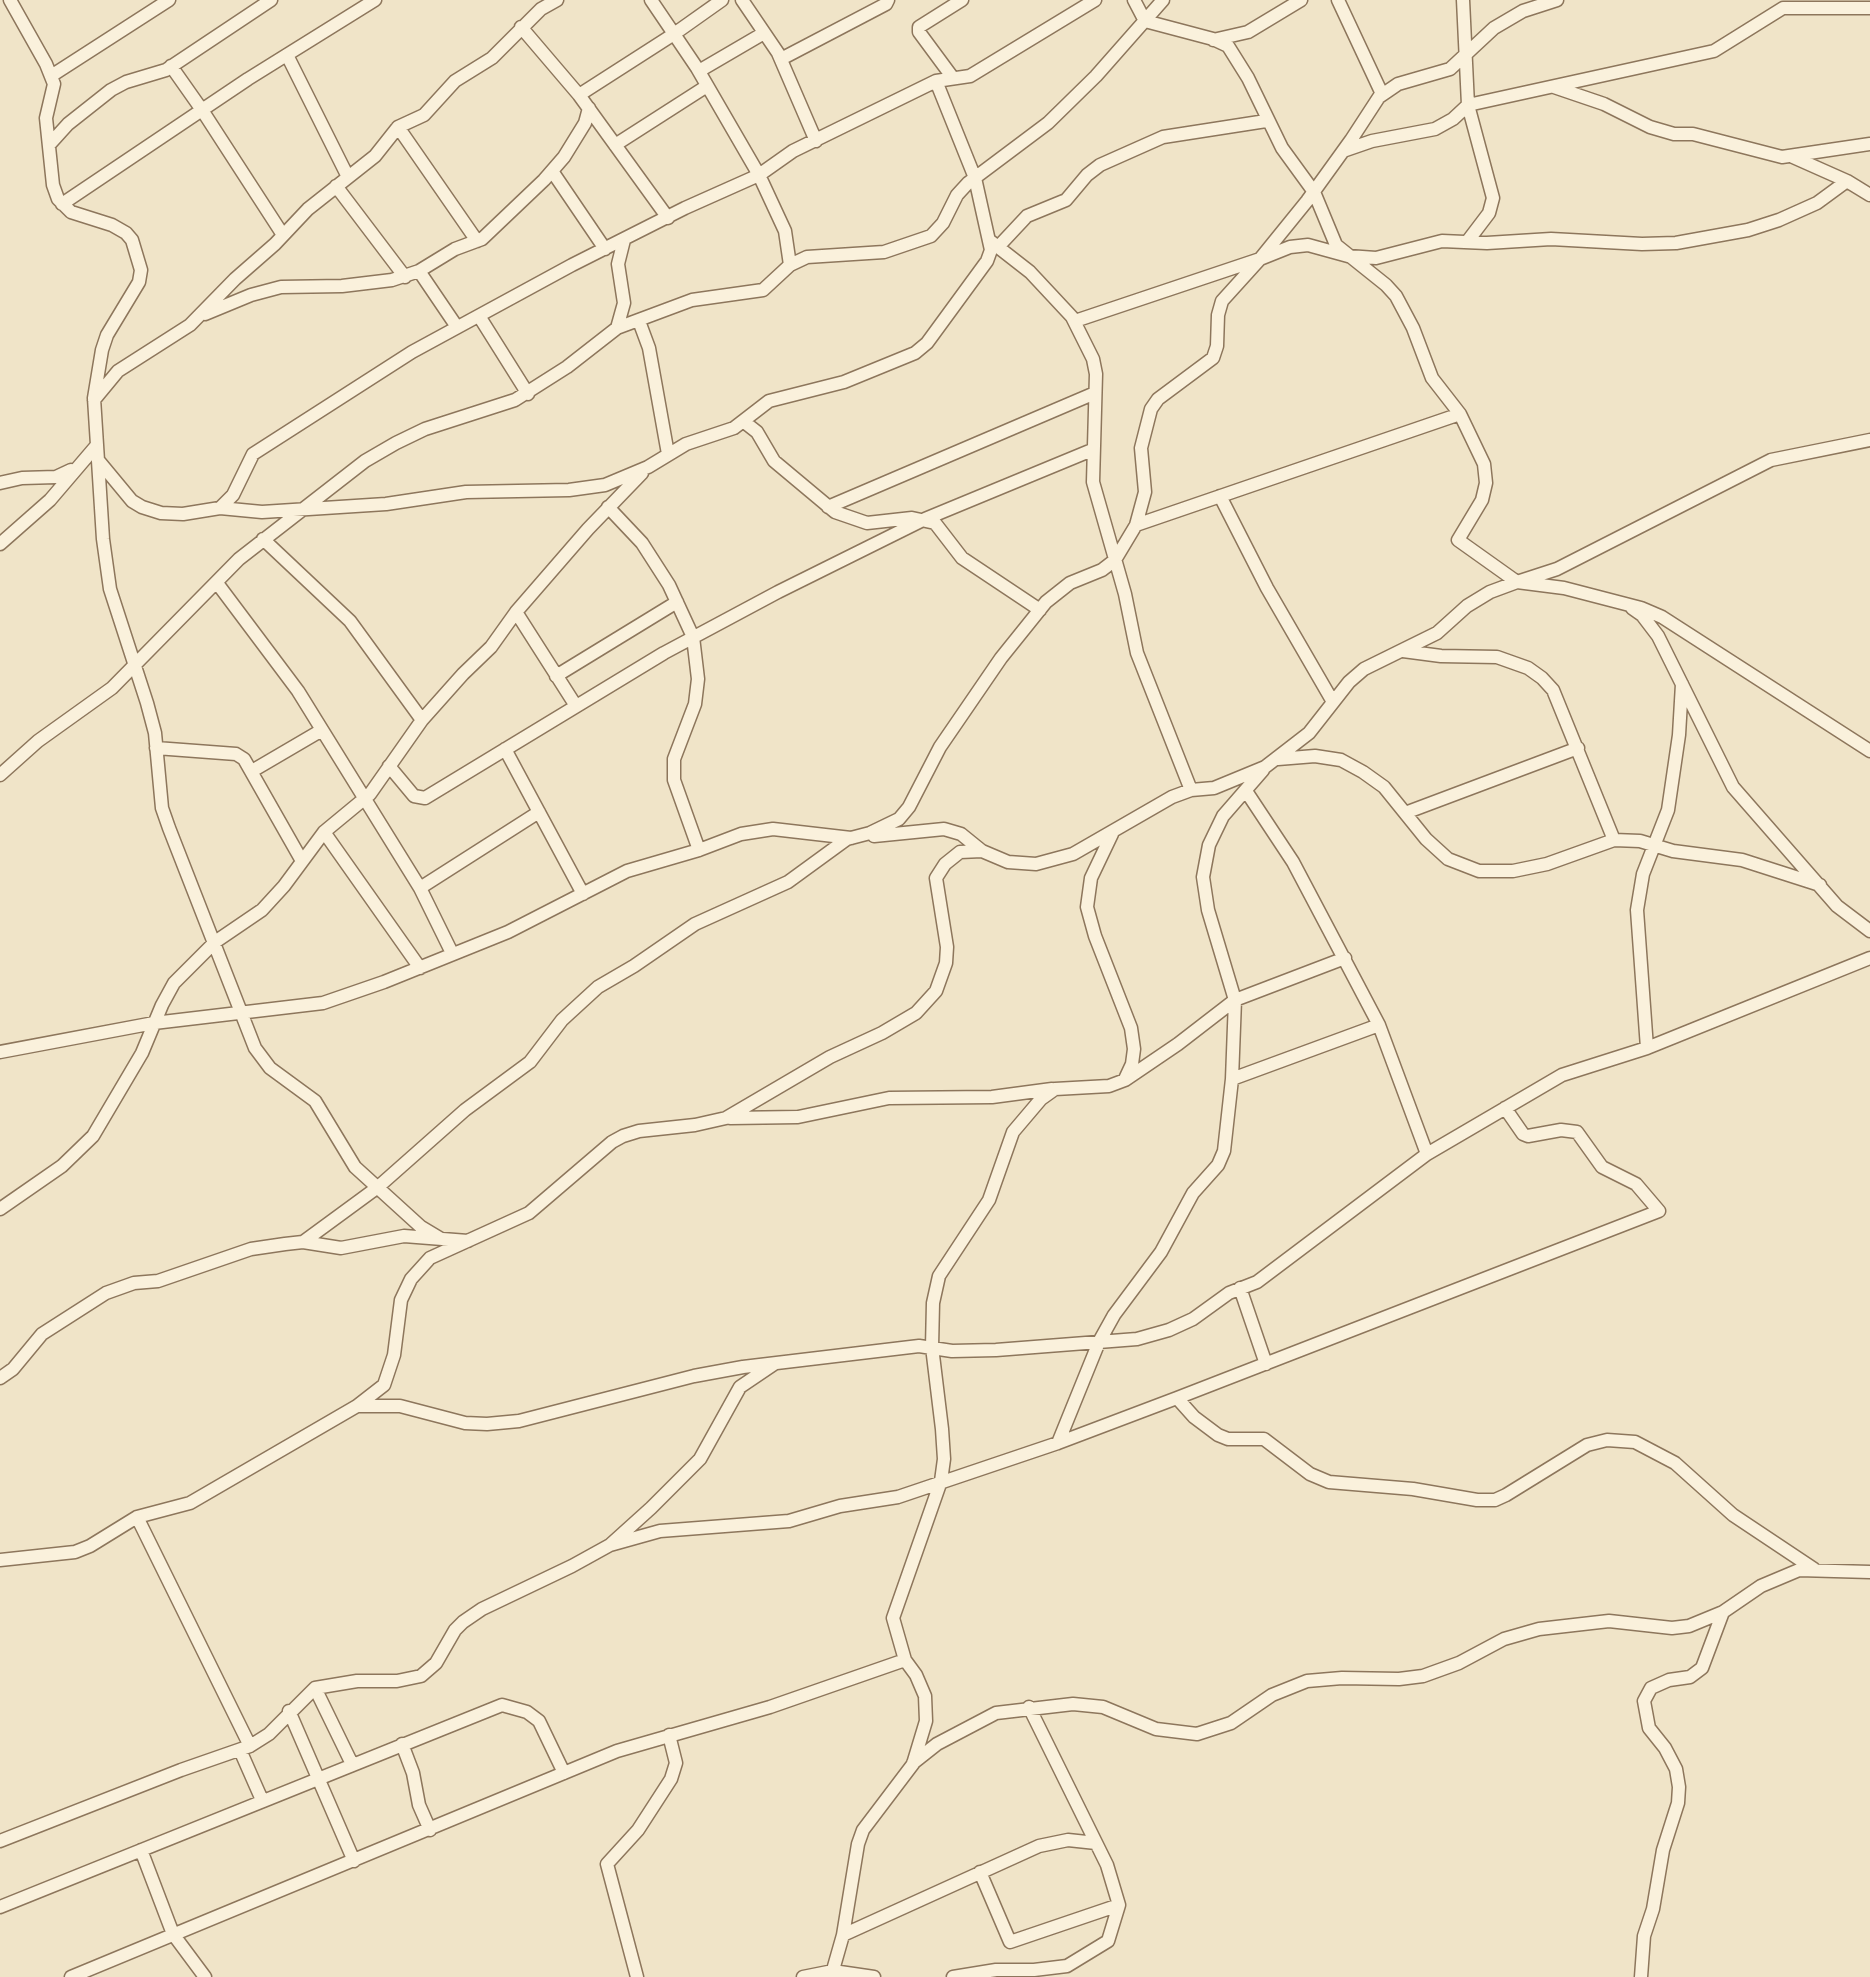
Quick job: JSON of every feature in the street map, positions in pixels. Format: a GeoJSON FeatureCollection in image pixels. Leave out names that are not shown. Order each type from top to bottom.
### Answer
{"type":"FeatureCollection","features":[{"type":"Feature","properties":{"kind":"street"},"geometry":{"type":"LineString","coordinates":[[10,0],[51,76],[54,92],[46,118],[53,185],[62,204],[79,215],[112,225],[126,233],[132,240],[141,270],[139,282],[107,335],[102,350],[94,400],[103,539],[110,589],[147,703],[156,748],[162,808],[255,1048],[270,1068],[315,1101],[355,1167],[421,1227],[441,1239]]}},
{"type":"Feature","properties":{"kind":"street"},"geometry":{"type":"LineString","coordinates":[[51,76],[169,0]]}},
{"type":"Feature","properties":{"kind":"street"},"geometry":{"type":"LineString","coordinates":[[49,145],[68,124],[111,90],[126,82],[162,72],[271,0]]}},
{"type":"Feature","properties":{"kind":"street"},"geometry":{"type":"LineString","coordinates":[[62,204],[202,110],[375,0]]}},
{"type":"Feature","properties":{"kind":"street"},"geometry":{"type":"LineString","coordinates":[[94,400],[118,371],[183,331],[227,286],[283,236],[308,209],[375,156],[398,127],[424,115],[455,81],[492,58],[541,9],[557,0]]}},
{"type":"Feature","properties":{"kind":"street"},"geometry":{"type":"LineString","coordinates":[[651,0],[699,71],[759,175],[785,231],[790,265]]}},
{"type":"Feature","properties":{"kind":"street"},"geometry":{"type":"LineString","coordinates":[[579,95],[722,0]]}},
{"type":"Feature","properties":{"kind":"street"},"geometry":{"type":"LineString","coordinates":[[742,0],[781,59],[816,141]]}},
{"type":"Feature","properties":{"kind":"street"},"geometry":{"type":"LineString","coordinates":[[781,59],[886,4],[888,0]]}},
{"type":"Feature","properties":{"kind":"street"},"geometry":{"type":"LineString","coordinates":[[219,508],[233,495],[248,462],[262,446],[412,352],[605,249],[759,175],[785,156],[936,81],[970,75],[1095,0]]}},
{"type":"Feature","properties":{"kind":"street"},"geometry":{"type":"LineString","coordinates":[[1134,0],[1145,21],[1228,46],[1235,55],[1266,121],[1282,148],[1314,192],[1330,236],[1348,256],[1386,285],[1396,296],[1413,327],[1432,378],[1460,414],[1484,464],[1486,483],[1482,500],[1458,540],[1517,582],[1584,592],[1630,607],[1641,608],[1662,617],[1870,751]]}},
{"type":"Feature","properties":{"kind":"street"},"geometry":{"type":"LineString","coordinates":[[0,775],[38,741],[112,688],[239,559],[365,461],[396,443],[425,429],[528,394],[617,328],[692,300],[763,290],[790,265],[807,256],[884,252],[926,238],[936,232],[957,195],[975,178],[1048,123],[1163,0]]}},
{"type":"Feature","properties":{"kind":"street"},"geometry":{"type":"LineString","coordinates":[[1213,40],[1248,32],[1301,0]]}},
{"type":"Feature","properties":{"kind":"street"},"geometry":{"type":"LineString","coordinates":[[1338,0],[1382,94]]}},
{"type":"Feature","properties":{"kind":"street"},"geometry":{"type":"LineString","coordinates":[[1463,0],[1467,32],[1465,52],[1468,105],[1493,198],[1489,213],[1467,242]]}},
{"type":"Feature","properties":{"kind":"street"},"geometry":{"type":"LineString","coordinates":[[303,1242],[378,1187],[465,1110],[530,1062],[562,1020],[598,987],[634,966],[695,924],[788,882],[847,839],[882,828],[898,819],[909,807],[940,747],[1001,658],[1040,610],[1063,588],[1102,570],[1115,560],[1136,525],[1145,492],[1141,448],[1151,409],[1158,399],[1213,358],[1217,346],[1218,315],[1222,301],[1260,259],[1314,192],[1382,94],[1398,84],[1450,69],[1479,38],[1512,17],[1557,0]]}},
{"type":"Feature","properties":{"kind":"street"},"geometry":{"type":"LineString","coordinates":[[953,78],[918,30],[921,25],[955,2]]}},
{"type":"Feature","properties":{"kind":"street"},"geometry":{"type":"LineString","coordinates":[[1343,152],[1372,141],[1435,129],[1453,119],[1468,105],[1714,51],[1783,8],[1844,3],[1870,8]]}},
{"type":"Feature","properties":{"kind":"street"},"geometry":{"type":"LineString","coordinates":[[521,27],[579,95],[668,218]]}},
{"type":"Feature","properties":{"kind":"street"},"geometry":{"type":"LineString","coordinates":[[699,71],[764,33]]}},
{"type":"Feature","properties":{"kind":"street"},"geometry":{"type":"LineString","coordinates":[[287,55],[348,177]]}},
{"type":"Feature","properties":{"kind":"street"},"geometry":{"type":"LineString","coordinates":[[171,66],[283,236]]}},
{"type":"Feature","properties":{"kind":"street"},"geometry":{"type":"LineString","coordinates":[[98,460],[132,501],[160,513],[183,514],[219,508],[248,512],[386,504],[466,492],[569,490],[614,483],[648,467],[686,444],[727,431],[769,401],[844,382],[919,350],[987,261],[994,243],[975,178],[936,81]]}},
{"type":"Feature","properties":{"kind":"street"},"geometry":{"type":"LineString","coordinates":[[615,145],[707,86]]}},
{"type":"Feature","properties":{"kind":"street"},"geometry":{"type":"LineString","coordinates":[[1553,86],[1604,104],[1640,124],[1659,130],[1674,134],[1693,134],[1764,153],[1792,157],[1847,181],[1870,195]]}},
{"type":"Feature","properties":{"kind":"street"},"geometry":{"type":"LineString","coordinates":[[198,317],[245,298],[281,287],[374,283],[405,277],[455,249],[477,241],[488,234],[552,171],[578,134],[589,108]]}},
{"type":"Feature","properties":{"kind":"street"},"geometry":{"type":"LineString","coordinates":[[994,243],[1022,219],[1062,204],[1087,175],[1100,165],[1163,137],[1266,121]]}},
{"type":"Feature","properties":{"kind":"street"},"geometry":{"type":"LineString","coordinates":[[398,127],[477,241]]}},
{"type":"Feature","properties":{"kind":"street"},"geometry":{"type":"LineString","coordinates":[[1792,157],[1870,144]]}},
{"type":"Feature","properties":{"kind":"street"},"geometry":{"type":"LineString","coordinates":[[552,171],[605,249]]}},
{"type":"Feature","properties":{"kind":"street"},"geometry":{"type":"LineString","coordinates":[[1075,321],[1290,247],[1308,245],[1348,256],[1382,258],[1442,241],[1487,243],[1551,239],[1662,244],[1697,240],[1779,220],[1817,203],[1847,181]]}},
{"type":"Feature","properties":{"kind":"street"},"geometry":{"type":"LineString","coordinates":[[336,186],[405,277]]}},
{"type":"Feature","properties":{"kind":"street"},"geometry":{"type":"LineString","coordinates":[[617,328],[624,303],[618,264],[624,240]]}},
{"type":"Feature","properties":{"kind":"street"},"geometry":{"type":"LineString","coordinates":[[994,243],[1030,272],[1075,321],[1093,359],[1095,393],[1093,482],[1115,560],[1137,653],[1191,790]]}},
{"type":"Feature","properties":{"kind":"street"},"geometry":{"type":"LineString","coordinates":[[419,271],[457,327]]}},
{"type":"Feature","properties":{"kind":"street"},"geometry":{"type":"LineString","coordinates":[[480,316],[528,394]]}},
{"type":"Feature","properties":{"kind":"street"},"geometry":{"type":"LineString","coordinates":[[639,321],[649,348],[668,454]]}},
{"type":"Feature","properties":{"kind":"street"},"geometry":{"type":"LineString","coordinates":[[828,507],[1095,393]]}},
{"type":"Feature","properties":{"kind":"street"},"geometry":{"type":"LineString","coordinates":[[1136,525],[1460,414]]}},
{"type":"Feature","properties":{"kind":"street"},"geometry":{"type":"LineString","coordinates":[[743,421],[757,432],[774,461],[828,507],[851,519],[867,523],[925,519],[944,531],[962,558],[1040,610]]}},
{"type":"Feature","properties":{"kind":"street"},"geometry":{"type":"LineString","coordinates":[[0,1052],[154,1023],[323,1003],[420,968],[507,932],[627,871],[756,830],[773,829],[847,839],[945,829],[961,834],[982,851],[1008,862],[1036,864],[1073,854],[1112,834],[1145,810],[1191,790],[1214,788],[1265,767],[1278,759],[1308,733],[1364,669],[1437,633],[1467,606],[1490,592],[1557,569],[1771,460],[1870,440]]}},
{"type":"Feature","properties":{"kind":"street"},"geometry":{"type":"LineString","coordinates":[[0,544],[50,500],[97,445]]}},
{"type":"Feature","properties":{"kind":"street"},"geometry":{"type":"LineString","coordinates":[[389,766],[414,796],[425,798],[693,636],[925,519],[1092,450]]}},
{"type":"Feature","properties":{"kind":"street"},"geometry":{"type":"LineString","coordinates":[[0,483],[22,478],[56,477],[80,465]]}},
{"type":"Feature","properties":{"kind":"street"},"geometry":{"type":"LineString","coordinates":[[0,1209],[62,1166],[93,1136],[142,1053],[174,983],[215,942],[262,910],[324,832],[364,799],[422,720],[463,674],[492,647],[516,612],[608,507],[648,467]]}},
{"type":"Feature","properties":{"kind":"street"},"geometry":{"type":"LineString","coordinates":[[1220,496],[1267,588],[1333,702]]}},
{"type":"Feature","properties":{"kind":"street"},"geometry":{"type":"LineString","coordinates":[[608,507],[642,543],[669,585],[693,636],[697,687],[695,704],[674,759],[674,780],[699,850]]}},
{"type":"Feature","properties":{"kind":"street"},"geometry":{"type":"LineString","coordinates":[[263,539],[350,621],[422,720]]}},
{"type":"Feature","properties":{"kind":"street"},"geometry":{"type":"LineString","coordinates":[[217,583],[298,691],[420,888],[452,953]]}},
{"type":"Feature","properties":{"kind":"street"},"geometry":{"type":"LineString","coordinates":[[556,676],[677,602]]}},
{"type":"Feature","properties":{"kind":"street"},"geometry":{"type":"LineString","coordinates":[[1630,607],[1642,615],[1658,636],[1733,787],[1837,906],[1870,931]]}},
{"type":"Feature","properties":{"kind":"street"},"geometry":{"type":"LineString","coordinates":[[516,612],[576,706]]}},
{"type":"Feature","properties":{"kind":"street"},"geometry":{"type":"LineString","coordinates":[[1403,651],[1441,656],[1497,657],[1528,668],[1542,678],[1553,690],[1614,840]]}},
{"type":"Feature","properties":{"kind":"street"},"geometry":{"type":"LineString","coordinates":[[1647,1048],[1637,910],[1643,874],[1656,846],[1668,810],[1679,735],[1682,681]]}},
{"type":"Feature","properties":{"kind":"street"},"geometry":{"type":"LineString","coordinates":[[252,771],[322,730]]}},
{"type":"Feature","properties":{"kind":"street"},"geometry":{"type":"LineString","coordinates":[[156,748],[236,754],[244,759],[302,861]]}},
{"type":"Feature","properties":{"kind":"street"},"geometry":{"type":"LineString","coordinates":[[1405,813],[1578,748]]}},
{"type":"Feature","properties":{"kind":"street"},"geometry":{"type":"LineString","coordinates":[[505,749],[583,894]]}},
{"type":"Feature","properties":{"kind":"street"},"geometry":{"type":"LineString","coordinates":[[1278,759],[1315,756],[1341,760],[1384,787],[1426,839],[1448,859],[1479,872],[1513,871],[1547,864],[1614,840],[1640,841],[1673,851],[1742,860],[1802,877],[1820,885]]}},
{"type":"Feature","properties":{"kind":"street"},"geometry":{"type":"LineString","coordinates":[[1058,1443],[1099,1342],[1128,1292],[1176,1228],[1193,1193],[1218,1165],[1224,1151],[1232,1079],[1235,1000],[1208,910],[1203,877],[1209,845],[1224,816],[1265,767]]}},
{"type":"Feature","properties":{"kind":"street"},"geometry":{"type":"LineString","coordinates":[[1246,791],[1293,862],[1379,1025],[1427,1154]]}},
{"type":"Feature","properties":{"kind":"street"},"geometry":{"type":"LineString","coordinates":[[420,888],[539,812]]}},
{"type":"Feature","properties":{"kind":"street"},"geometry":{"type":"LineString","coordinates":[[324,832],[420,968]]}},
{"type":"Feature","properties":{"kind":"street"},"geometry":{"type":"LineString","coordinates":[[1112,834],[1091,878],[1087,907],[1095,936],[1131,1028],[1134,1049],[1132,1064],[1125,1080]]}},
{"type":"Feature","properties":{"kind":"street"},"geometry":{"type":"LineString","coordinates":[[726,1118],[830,1057],[904,1022],[927,1002],[936,991],[946,963],[947,947],[936,878],[945,864],[960,852],[982,851]]}},
{"type":"Feature","properties":{"kind":"street"},"geometry":{"type":"LineString","coordinates":[[0,1560],[75,1551],[90,1546],[137,1518],[190,1503],[357,1406],[384,1385],[391,1371],[398,1310],[411,1279],[430,1258],[529,1213],[612,1142],[623,1136],[639,1131],[695,1125],[726,1118],[798,1117],[889,1098],[992,1097],[1055,1089],[1109,1086],[1125,1080],[1178,1044],[1235,1000],[1345,958]]}},
{"type":"Feature","properties":{"kind":"street"},"geometry":{"type":"LineString","coordinates":[[357,1406],[400,1406],[465,1423],[519,1421],[694,1376],[777,1362],[919,1346],[952,1351],[996,1350],[1137,1339],[1169,1330],[1193,1319],[1229,1293],[1257,1282],[1427,1154],[1562,1075],[1647,1048],[1870,958]]}},
{"type":"Feature","properties":{"kind":"street"},"geometry":{"type":"LineString","coordinates":[[1232,1079],[1379,1025]]}},
{"type":"Feature","properties":{"kind":"street"},"geometry":{"type":"LineString","coordinates":[[913,1764],[926,1721],[927,1708],[922,1686],[904,1660],[893,1618],[941,1481],[944,1459],[932,1347],[933,1303],[939,1276],[989,1200],[1013,1132],[1026,1114],[1055,1089]]}},
{"type":"Feature","properties":{"kind":"street"},"geometry":{"type":"LineString","coordinates":[[610,1545],[660,1531],[789,1521],[849,1504],[898,1497],[1058,1443],[1659,1211],[1636,1184],[1602,1167],[1577,1132],[1561,1130],[1528,1136],[1523,1134],[1505,1108]]}},
{"type":"Feature","properties":{"kind":"street"},"geometry":{"type":"LineString","coordinates":[[0,1378],[13,1369],[42,1334],[106,1293],[134,1283],[158,1281],[251,1249],[303,1242],[341,1248],[404,1236],[471,1241]]}},
{"type":"Feature","properties":{"kind":"street"},"geometry":{"type":"LineString","coordinates":[[1240,1288],[1266,1364]]}},
{"type":"Feature","properties":{"kind":"street"},"geometry":{"type":"LineString","coordinates":[[0,1842],[181,1770],[245,1748],[269,1734],[289,1711],[315,1688],[357,1681],[397,1681],[421,1676],[436,1663],[455,1630],[482,1609],[610,1545],[700,1459],[740,1387],[777,1362]]}},
{"type":"Feature","properties":{"kind":"street"},"geometry":{"type":"LineString","coordinates":[[1177,1398],[1194,1417],[1218,1435],[1228,1439],[1264,1439],[1310,1474],[1329,1482],[1413,1489],[1477,1500],[1495,1500],[1506,1495],[1587,1445],[1608,1440],[1635,1442],[1674,1463],[1733,1515],[1815,1569]]}},
{"type":"Feature","properties":{"kind":"street"},"geometry":{"type":"LineString","coordinates":[[137,1518],[245,1748],[262,1800]]}},
{"type":"Feature","properties":{"kind":"street"},"geometry":{"type":"LineString","coordinates":[[832,1974],[843,1935],[858,1844],[863,1830],[913,1764],[938,1744],[979,1720],[996,1713],[1029,1707],[1073,1704],[1103,1707],[1156,1729],[1197,1734],[1231,1723],[1272,1695],[1307,1681],[1333,1678],[1399,1679],[1423,1676],[1459,1663],[1504,1639],[1539,1629],[1609,1621],[1672,1628],[1689,1626],[1723,1612],[1781,1576],[1815,1569],[1870,1572]]}},
{"type":"Feature","properties":{"kind":"street"},"geometry":{"type":"LineString","coordinates":[[1641,1977],[1644,1936],[1653,1909],[1663,1850],[1678,1803],[1679,1787],[1676,1769],[1665,1748],[1649,1728],[1644,1701],[1652,1689],[1669,1680],[1690,1677],[1702,1668],[1723,1612]]}},
{"type":"Feature","properties":{"kind":"street"},"geometry":{"type":"LineString","coordinates":[[71,1977],[617,1751],[770,1707],[904,1660]]}},
{"type":"Feature","properties":{"kind":"street"},"geometry":{"type":"LineString","coordinates":[[315,1688],[352,1764]]}},
{"type":"Feature","properties":{"kind":"street"},"geometry":{"type":"LineString","coordinates":[[0,1907],[502,1705],[515,1707],[539,1721],[564,1773]]}},
{"type":"Feature","properties":{"kind":"street"},"geometry":{"type":"LineString","coordinates":[[953,1977],[996,1970],[1067,1966],[1108,1941],[1119,1905],[1107,1865],[1029,1707]]}},
{"type":"Feature","properties":{"kind":"street"},"geometry":{"type":"LineString","coordinates":[[289,1711],[354,1861]]}},
{"type":"Feature","properties":{"kind":"street"},"geometry":{"type":"LineString","coordinates":[[637,1977],[607,1864],[638,1830],[671,1779],[676,1763],[669,1735]]}},
{"type":"Feature","properties":{"kind":"street"},"geometry":{"type":"LineString","coordinates":[[402,1744],[413,1773],[419,1805],[430,1830]]}},
{"type":"Feature","properties":{"kind":"street"},"geometry":{"type":"LineString","coordinates":[[843,1935],[956,1886],[980,1872],[1039,1846],[1068,1840],[1096,1843]]}},
{"type":"Feature","properties":{"kind":"street"},"geometry":{"type":"LineString","coordinates":[[141,1850],[173,1934],[205,1977]]}},
{"type":"Feature","properties":{"kind":"street"},"geometry":{"type":"LineString","coordinates":[[980,1872],[1010,1942],[1119,1905]]}},
{"type":"Feature","properties":{"kind":"street"},"geometry":{"type":"LineString","coordinates":[[803,1977],[832,1974],[874,1977]]}}]}
